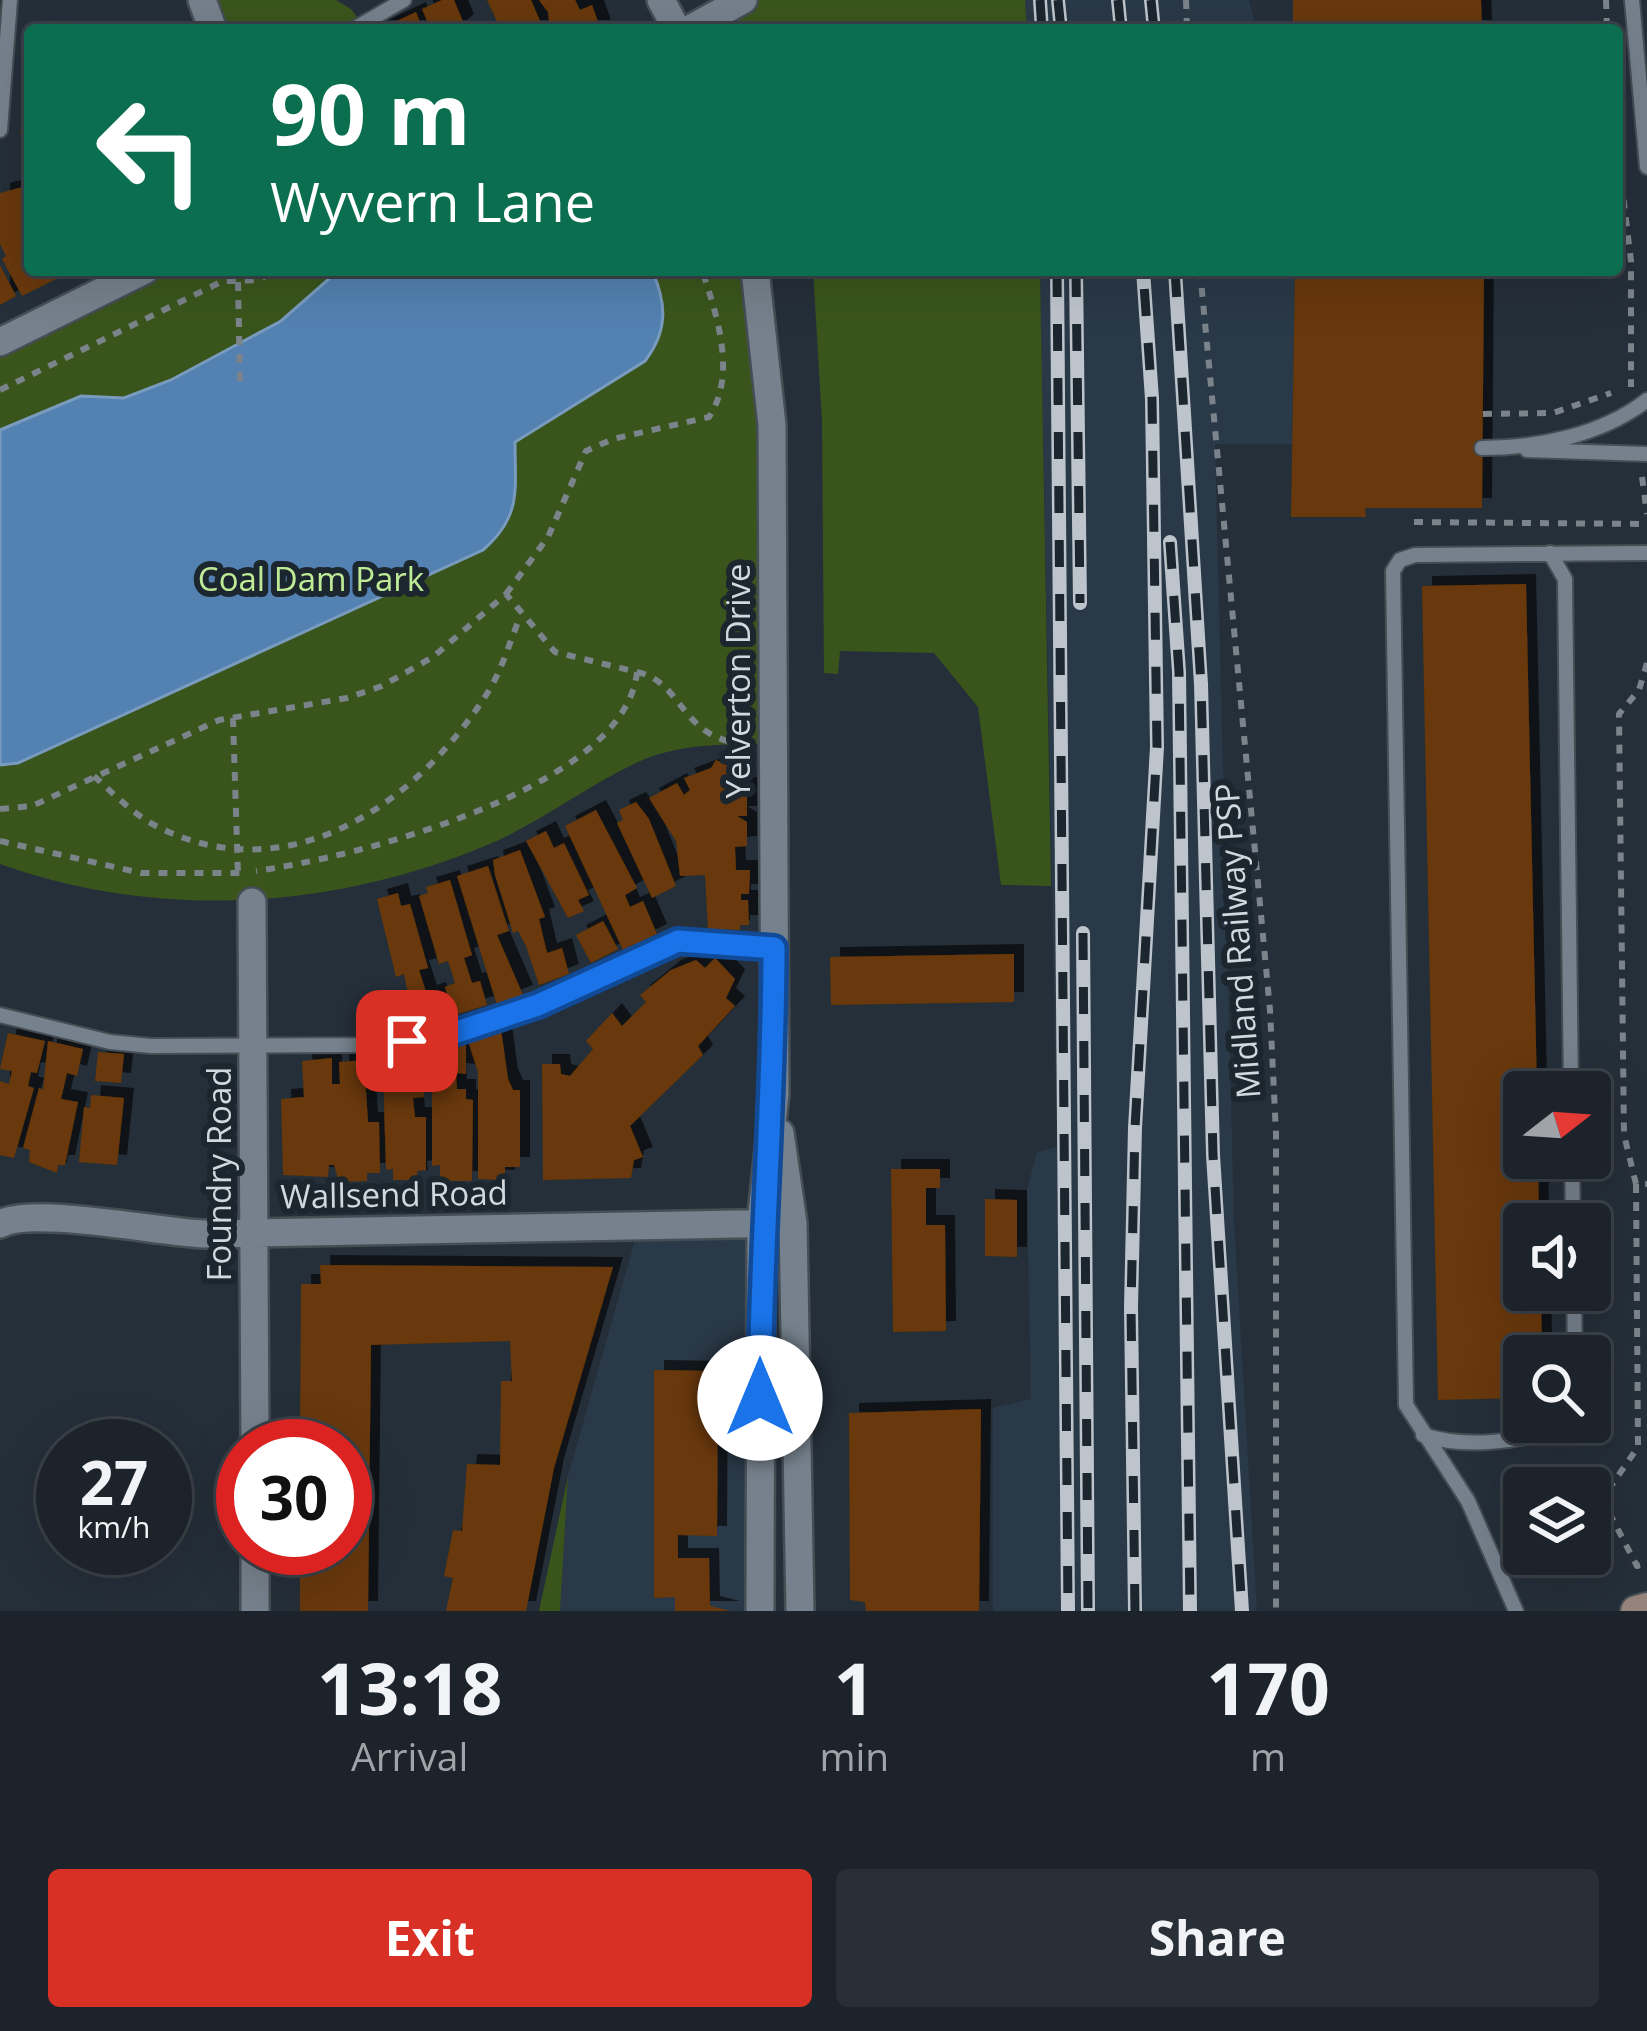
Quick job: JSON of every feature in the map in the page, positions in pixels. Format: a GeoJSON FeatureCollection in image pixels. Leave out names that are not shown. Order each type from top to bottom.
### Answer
{"type":"FeatureCollection","features":[{"type":"Feature","properties":{"kind":"street"},"geometry":{"type":"LineString","coordinates":[[699,24],[743,0]]}},
{"type":"Feature","properties":{"kind":"street"},"geometry":{"type":"LineString","coordinates":[[0,342],[133,276]]}},
{"type":"Feature","properties":{"kind":"street","name":"Yelverton Drive"},"geometry":{"type":"LineString","coordinates":[[756,276],[772,425],[775,1094],[761,1223],[760,1611]]}},
{"type":"Feature","properties":{"kind":"street","name":"Foundry Road"},"geometry":{"type":"LineString","coordinates":[[252,902],[255,1419]]}},
{"type":"Feature","properties":{"kind":"street","name":"Yelverton Drive"},"geometry":{"type":"LineString","coordinates":[[775,1094],[793,1222],[800,1611]]}},
{"type":"Feature","properties":{"kind":"street","name":"Wallsend Road"},"geometry":{"type":"LineString","coordinates":[[0,1224],[28,1215],[142,1232],[793,1222]]}},
{"type":"Feature","properties":{"kind":"street"},"geometry":{"type":"LineString","coordinates":[[255,1575],[255,1611]]}},
{"type":"Feature","properties":{"kind":"street"},"geometry":{"type":"LineString","coordinates":[[1636,1611],[1647,1608]]}},
{"type":"Feature","properties":{"kind":"lane"},"geometry":{"type":"LineString","coordinates":[[0,130],[10,0]]}},
{"type":"Feature","properties":{"kind":"lane"},"geometry":{"type":"LineString","coordinates":[[362,24],[404,0]]}},
{"type":"Feature","properties":{"kind":"lane"},"geometry":{"type":"LineString","coordinates":[[1632,0],[1647,167]]}},
{"type":"Feature","properties":{"kind":"lane"},"geometry":{"type":"LineString","coordinates":[[1482,448],[1558,439],[1630,412],[1647,400]]}},
{"type":"Feature","properties":{"kind":"lane"},"geometry":{"type":"LineString","coordinates":[[1510,447],[1539,453],[1642,454]]}},
{"type":"Feature","properties":{"kind":"lane"},"geometry":{"type":"LineString","coordinates":[[1550,553],[1565,579],[1571,1071]]}},
{"type":"Feature","properties":{"kind":"lane"},"geometry":{"type":"LineString","coordinates":[[1516,1611],[1468,1501],[1406,1405],[1393,571],[1400,560],[1415,555],[1647,553]]}},
{"type":"Feature","properties":{"kind":"lane"},"geometry":{"type":"LineString","coordinates":[[0,1016],[110,1042],[253,1048],[366,1045],[454,1033],[538,1005],[678,941],[774,948]]}},
{"type":"Feature","properties":{"kind":"lane"},"geometry":{"type":"LineString","coordinates":[[1423,1435],[1443,1442],[1503,1438]]}},
{"type":"Feature","properties":{"kind":"path"},"geometry":{"type":"LineString","coordinates":[[1623,195],[1631,261],[1630,412]]}},
{"type":"Feature","properties":{"kind":"path"},"geometry":{"type":"LineString","coordinates":[[240,276],[240,381]]}},
{"type":"Feature","properties":{"kind":"path"},"geometry":{"type":"LineString","coordinates":[[0,390],[223,281],[265,276]]}},
{"type":"Feature","properties":{"kind":"path"},"geometry":{"type":"LineString","coordinates":[[0,809],[32,806],[233,718],[347,698],[382,686],[434,657],[506,594],[548,538],[586,452],[614,439],[710,417],[722,399],[719,329],[704,276]]}},
{"type":"Feature","properties":{"kind":"path","name":"Midland Railway PSP"},"geometry":{"type":"LineString","coordinates":[[1201,276],[1271,1030],[1276,1611]]}},
{"type":"Feature","properties":{"kind":"path"},"geometry":{"type":"LineString","coordinates":[[1483,414],[1553,413],[1631,385]]}},
{"type":"Feature","properties":{"kind":"path"},"geometry":{"type":"LineString","coordinates":[[1642,454],[1647,514]]}},
{"type":"Feature","properties":{"kind":"path"},"geometry":{"type":"LineString","coordinates":[[1414,522],[1647,524]]}},
{"type":"Feature","properties":{"kind":"path"},"geometry":{"type":"LineString","coordinates":[[506,594],[520,617],[554,652],[659,681],[685,716],[721,742],[745,744]]}},
{"type":"Feature","properties":{"kind":"path"},"geometry":{"type":"LineString","coordinates":[[94,776],[153,825],[236,850],[288,846],[326,836],[388,805],[417,781],[492,687],[520,617]]}},
{"type":"Feature","properties":{"kind":"path"},"geometry":{"type":"LineString","coordinates":[[1647,663],[1639,690],[1619,714],[1624,1135],[1636,1184],[1638,1447],[1602,1499],[1636,1566],[1647,1564]]}},
{"type":"Feature","properties":{"kind":"path"},"geometry":{"type":"LineString","coordinates":[[0,841],[141,873],[236,874],[394,841],[509,797],[567,765],[594,741],[635,689],[637,672]]}},
{"type":"Feature","properties":{"kind":"path"},"geometry":{"type":"LineString","coordinates":[[233,718],[236,874],[252,902]]}},
{"type":"Feature","properties":{"kind":"path"},"geometry":{"type":"LineString","coordinates":[[1636,1184],[1647,1184]]}},
{"type":"Feature","properties":{"kind":"shaded area"},"geometry":{"type":"Polygon","coordinates":[[[1025,0],[1249,0],[1255,24],[1027,24],[1025,0]]]}},
{"type":"Feature","properties":{"kind":"shaded area"},"geometry":{"type":"Polygon","coordinates":[[[1040,276],[1295,276],[1292,444],[1215,444],[1234,1221],[1257,1611],[993,1611],[993,1408],[1031,1399],[1027,1190],[1037,1152],[1057,1147],[1040,276]]]}},
{"type":"Feature","properties":{"kind":"shaded area"},"geometry":{"type":"Polygon","coordinates":[[[761,1223],[760,1611],[560,1611],[568,1476],[639,1226],[761,1223]]]}},
{"type":"Feature","properties":{"kind":"green space"},"geometry":{"type":"Polygon","coordinates":[[[202,0],[336,0],[362,24],[211,24],[202,0]]]}},
{"type":"Feature","properties":{"kind":"green space"},"geometry":{"type":"Polygon","coordinates":[[[743,0],[1025,0],[1027,24],[699,24],[743,0]]]}},
{"type":"Feature","properties":{"kind":"green space","name":"Coal Dam Park"},"geometry":{"type":"Polygon","coordinates":[[[133,276],[755,276],[773,744],[704,746],[654,756],[485,846],[366,884],[305,895],[182,900],[121,894],[0,864],[0,342],[133,276]]]}},
{"type":"Feature","properties":{"kind":"green space"},"geometry":{"type":"Polygon","coordinates":[[[813,276],[1040,276],[1051,886],[1001,885],[978,707],[934,653],[840,651],[838,674],[824,673],[822,420],[813,276]]]}},
{"type":"Feature","properties":{"kind":"green space"},"geometry":{"type":"Polygon","coordinates":[[[568,1476],[560,1611],[539,1611],[568,1476]]]}},
{"type":"Feature","properties":{"kind":"water"},"geometry":{"type":"Polygon","coordinates":[[[332,276],[654,276],[662,306],[658,339],[645,361],[515,442],[514,501],[504,526],[483,550],[18,763],[0,765],[0,430],[81,396],[124,398],[171,380],[281,321],[332,276]]]}},
{"type":"Feature","properties":{"kind":"building"},"geometry":{"type":"Polygon","coordinates":[[[454,0],[464,24],[428,24],[422,9],[454,0]]]}},
{"type":"Feature","properties":{"kind":"building"},"geometry":{"type":"Polygon","coordinates":[[[487,0],[531,0],[541,24],[498,24],[487,0]]]}},
{"type":"Feature","properties":{"kind":"building"},"geometry":{"type":"Polygon","coordinates":[[[539,0],[575,0],[580,10],[592,5],[599,24],[549,24],[539,0]]]}},
{"type":"Feature","properties":{"kind":"building"},"geometry":{"type":"Polygon","coordinates":[[[1293,0],[1481,0],[1482,24],[1293,24],[1293,0]]]}},
{"type":"Feature","properties":{"kind":"building"},"geometry":{"type":"Polygon","coordinates":[[[416,12],[421,24],[391,24],[416,12]]]}},
{"type":"Feature","properties":{"kind":"building"},"geometry":{"type":"Polygon","coordinates":[[[24,187],[24,276],[56,279],[22,296],[2,259],[6,256],[0,244],[0,193],[24,187]]]}},
{"type":"Feature","properties":{"kind":"building"},"geometry":{"type":"Polygon","coordinates":[[[0,265],[16,296],[0,305],[0,265]]]}},
{"type":"Feature","properties":{"kind":"building"},"geometry":{"type":"Polygon","coordinates":[[[1295,276],[1484,276],[1482,508],[1365,508],[1366,517],[1291,517],[1295,276]]]}},
{"type":"Feature","properties":{"kind":"building"},"geometry":{"type":"Polygon","coordinates":[[[1526,584],[1537,1071],[1503,1071],[1503,1179],[1538,1179],[1539,1203],[1503,1203],[1503,1311],[1541,1311],[1542,1335],[1503,1335],[1503,1398],[1438,1400],[1422,586],[1526,584]]]}},
{"type":"Feature","properties":{"kind":"building"},"geometry":{"type":"Polygon","coordinates":[[[716,760],[742,772],[737,787],[747,787],[747,816],[737,816],[747,822],[747,846],[735,847],[736,870],[750,870],[749,894],[741,894],[741,900],[748,900],[749,925],[740,925],[740,930],[708,929],[705,875],[680,876],[676,841],[649,798],[677,783],[684,795],[690,790],[684,778],[711,768],[716,760]]]}},
{"type":"Feature","properties":{"kind":"building"},"geometry":{"type":"Polygon","coordinates":[[[636,802],[649,819],[676,886],[652,898],[617,823],[623,820],[619,810],[636,802]]]}},
{"type":"Feature","properties":{"kind":"building"},"geometry":{"type":"Polygon","coordinates":[[[596,810],[637,888],[625,895],[630,907],[643,901],[657,934],[623,950],[565,826],[596,810]]]}},
{"type":"Feature","properties":{"kind":"building"},"geometry":{"type":"Polygon","coordinates":[[[546,831],[554,848],[564,843],[589,895],[578,900],[584,911],[568,918],[526,841],[546,831]]]}},
{"type":"Feature","properties":{"kind":"building"},"geometry":{"type":"Polygon","coordinates":[[[520,850],[545,917],[539,919],[547,953],[562,948],[569,974],[539,985],[526,946],[518,931],[513,933],[495,875],[493,860],[520,850]]]}},
{"type":"Feature","properties":{"kind":"building"},"geometry":{"type":"Polygon","coordinates":[[[488,866],[509,931],[497,935],[523,995],[497,1005],[457,876],[488,866]]]}},
{"type":"Feature","properties":{"kind":"building"},"geometry":{"type":"Polygon","coordinates":[[[450,880],[472,955],[464,958],[472,983],[480,981],[487,1005],[461,1013],[452,1013],[445,987],[455,983],[448,961],[439,964],[419,896],[428,893],[426,887],[450,880]]]}},
{"type":"Feature","properties":{"kind":"building"},"geometry":{"type":"Polygon","coordinates":[[[398,893],[401,906],[410,904],[428,968],[419,970],[427,995],[436,992],[444,1019],[415,1028],[404,974],[396,977],[377,899],[398,893]]]}},
{"type":"Feature","properties":{"kind":"building"},"geometry":{"type":"Polygon","coordinates":[[[603,921],[618,949],[591,963],[576,935],[603,921]]]}},
{"type":"Feature","properties":{"kind":"building"},"geometry":{"type":"Polygon","coordinates":[[[1014,954],[1014,1002],[831,1005],[830,957],[1014,954]]]}},
{"type":"Feature","properties":{"kind":"building"},"geometry":{"type":"Polygon","coordinates":[[[715,958],[735,979],[726,998],[735,1006],[698,1046],[703,1055],[630,1126],[643,1157],[634,1160],[631,1178],[543,1180],[542,1064],[560,1064],[561,1074],[570,1076],[593,1049],[586,1041],[612,1013],[622,1026],[646,1002],[640,995],[671,970],[696,960],[705,968],[715,958]]]}},
{"type":"Feature","properties":{"kind":"building"},"geometry":{"type":"Polygon","coordinates":[[[501,1029],[508,1079],[513,1090],[520,1090],[520,1167],[505,1167],[505,1180],[478,1179],[478,1072],[468,1041],[501,1029]]]}},
{"type":"Feature","properties":{"kind":"building"},"geometry":{"type":"Polygon","coordinates":[[[8,1033],[45,1041],[37,1073],[31,1072],[28,1086],[34,1088],[14,1158],[0,1155],[0,1081],[9,1084],[12,1071],[0,1069],[8,1033]]]}},
{"type":"Feature","properties":{"kind":"building"},"geometry":{"type":"Polygon","coordinates":[[[48,1041],[83,1049],[77,1076],[67,1073],[61,1099],[78,1102],[65,1165],[58,1165],[57,1173],[29,1162],[30,1150],[23,1148],[39,1088],[43,1090],[48,1041]]]}},
{"type":"Feature","properties":{"kind":"building"},"geometry":{"type":"Polygon","coordinates":[[[466,1043],[466,1074],[456,1073],[457,1089],[466,1089],[466,1099],[473,1100],[472,1181],[440,1181],[440,1165],[432,1166],[432,1045],[466,1043]]]}},
{"type":"Feature","properties":{"kind":"building"},"geometry":{"type":"Polygon","coordinates":[[[98,1052],[124,1054],[121,1083],[95,1081],[98,1052]]]}},
{"type":"Feature","properties":{"kind":"building"},"geometry":{"type":"Polygon","coordinates":[[[422,1055],[424,1097],[413,1098],[415,1117],[426,1117],[426,1170],[417,1171],[418,1180],[393,1180],[393,1169],[386,1170],[383,1069],[387,1057],[422,1055]]]}},
{"type":"Feature","properties":{"kind":"building"},"geometry":{"type":"Polygon","coordinates":[[[332,1058],[332,1084],[340,1084],[339,1062],[364,1060],[368,1122],[379,1122],[380,1173],[367,1173],[367,1181],[339,1182],[334,1165],[329,1165],[328,1177],[283,1175],[281,1099],[304,1097],[302,1061],[332,1058]]]}},
{"type":"Feature","properties":{"kind":"building"},"geometry":{"type":"Polygon","coordinates":[[[91,1095],[124,1098],[117,1165],[79,1162],[84,1107],[90,1108],[91,1095]]]}},
{"type":"Feature","properties":{"kind":"building"},"geometry":{"type":"Polygon","coordinates":[[[891,1169],[940,1169],[940,1188],[926,1188],[926,1225],[945,1225],[946,1331],[893,1332],[891,1169]]]}},
{"type":"Feature","properties":{"kind":"building"},"geometry":{"type":"Polygon","coordinates":[[[985,1199],[1017,1200],[1017,1257],[985,1256],[985,1199]]]}},
{"type":"Feature","properties":{"kind":"building"},"geometry":{"type":"Polygon","coordinates":[[[320,1265],[613,1267],[554,1468],[526,1611],[446,1611],[453,1578],[444,1576],[453,1530],[462,1531],[467,1464],[500,1465],[501,1381],[512,1381],[510,1341],[371,1345],[370,1419],[300,1419],[301,1284],[321,1284],[320,1265]]]}},
{"type":"Feature","properties":{"kind":"building"},"geometry":{"type":"Polygon","coordinates":[[[654,1370],[718,1371],[717,1536],[678,1535],[678,1558],[709,1558],[710,1606],[730,1611],[675,1611],[675,1597],[654,1598],[654,1370]]]}},
{"type":"Feature","properties":{"kind":"building"},"geometry":{"type":"Polygon","coordinates":[[[981,1409],[979,1611],[866,1611],[865,1602],[850,1600],[849,1413],[981,1409]]]}},
{"type":"Feature","properties":{"kind":"building"},"geometry":{"type":"Polygon","coordinates":[[[300,1575],[368,1575],[368,1611],[300,1611],[300,1575]]]}},
{"type":"Feature","properties":{"kind":"railway"},"geometry":{"type":"LineString","coordinates":[[1040,0],[1042,24]]}},
{"type":"Feature","properties":{"kind":"railway"},"geometry":{"type":"LineString","coordinates":[[1058,0],[1060,24]]}},
{"type":"Feature","properties":{"kind":"railway"},"geometry":{"type":"LineString","coordinates":[[1118,0],[1120,24]]}},
{"type":"Feature","properties":{"kind":"railway"},"geometry":{"type":"LineString","coordinates":[[1151,0],[1153,24]]}},
{"type":"Feature","properties":{"kind":"railway"},"geometry":{"type":"LineString","coordinates":[[1057,276],[1068,1611]]}},
{"type":"Feature","properties":{"kind":"railway"},"geometry":{"type":"LineString","coordinates":[[1076,276],[1080,603]]}},
{"type":"Feature","properties":{"kind":"railway"},"geometry":{"type":"LineString","coordinates":[[1135,1611],[1131,1307],[1135,1128],[1157,747],[1152,399],[1143,276]]}},
{"type":"Feature","properties":{"kind":"railway"},"geometry":{"type":"LineString","coordinates":[[1175,276],[1201,684],[1213,1155],[1242,1611]]}},
{"type":"Feature","properties":{"kind":"railway"},"geometry":{"type":"LineString","coordinates":[[1170,542],[1179,672],[1190,1611]]}},
{"type":"Feature","properties":{"kind":"railway"},"geometry":{"type":"LineString","coordinates":[[1083,933],[1088,1611]]}},
{"type":"Feature","properties":{"kind":"route"},"geometry":{"type":"LineString","coordinates":[[407,1041],[454,1033],[538,1005],[658,946],[696,941],[774,948],[775,1094],[761,1223],[760,1398]]}}]}
